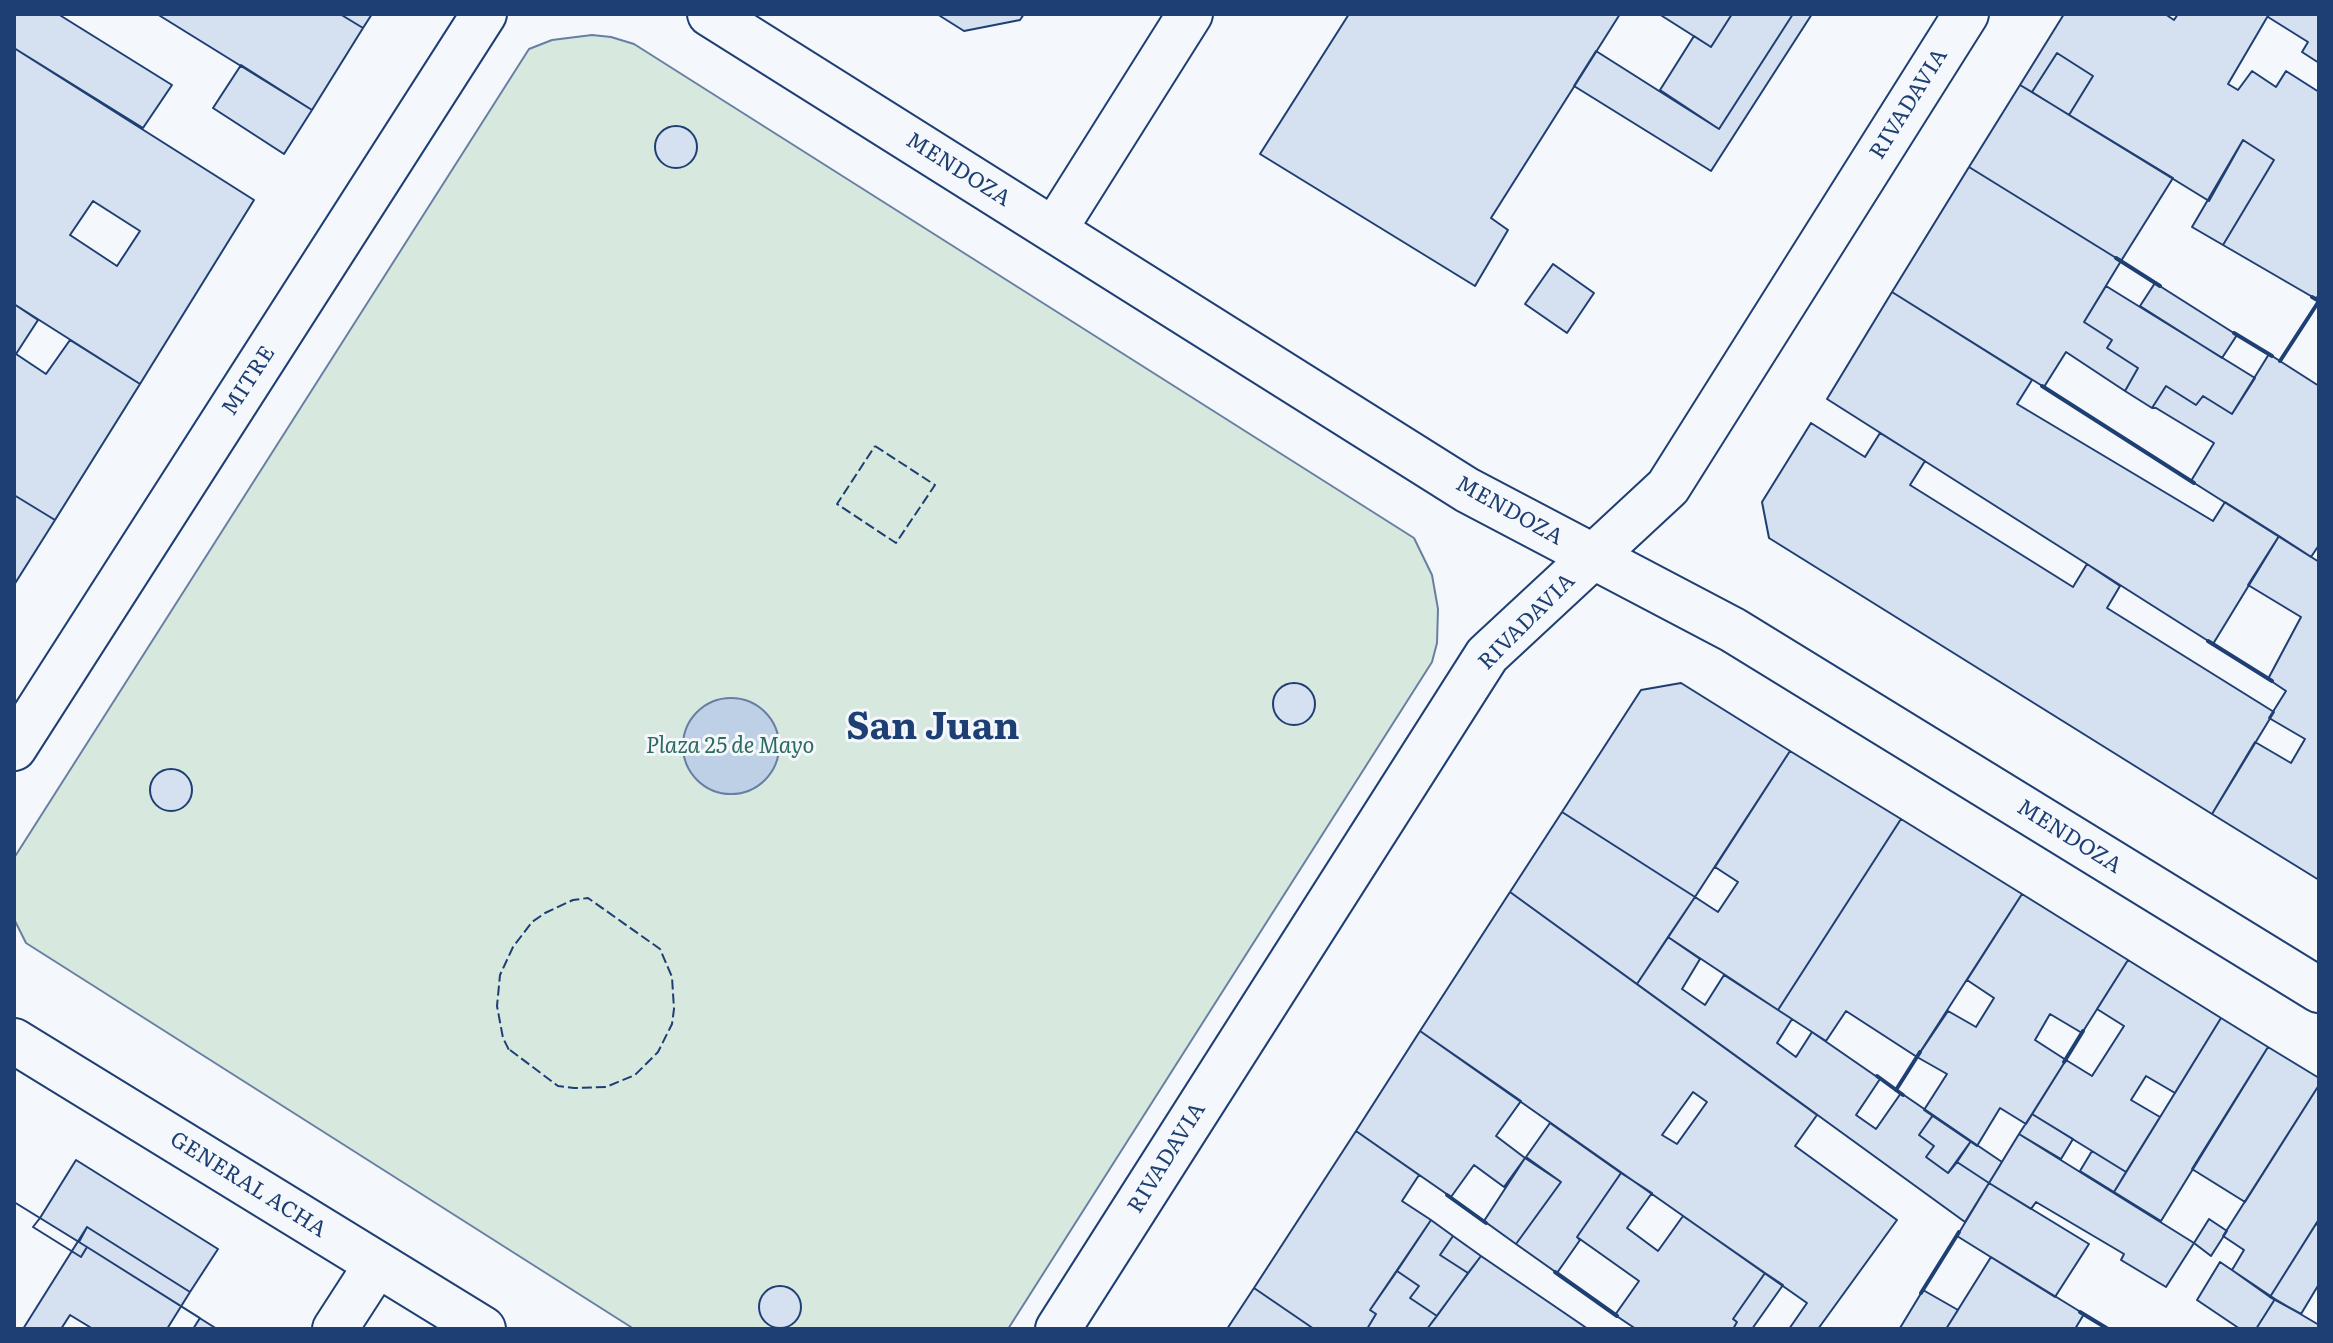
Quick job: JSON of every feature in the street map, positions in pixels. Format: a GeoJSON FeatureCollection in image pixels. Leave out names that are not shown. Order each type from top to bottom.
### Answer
{"type":"FeatureCollection","features":[{"type":"Feature","properties":{"kind":"street","name":"MITRE"},"geometry":{"type":"LineString","coordinates":[[14,748],[484,14]]}},
{"type":"Feature","properties":{"kind":"street","name":"MENDOZA"},"geometry":{"type":"LineString","coordinates":[[710,14],[1467,490],[1733,630],[2319,990]]}},
{"type":"Feature","properties":{"kind":"street"},"geometry":{"type":"LineString","coordinates":[[1054,230],[1190,14]]}},
{"type":"Feature","properties":{"kind":"street","name":"RIVADAVIA"},"geometry":{"type":"LineString","coordinates":[[1058,1329],[1487,655],[1668,487],[1966,14]]}},
{"type":"Feature","properties":{"kind":"street","name":"GENERAL ACHA"},"geometry":{"type":"LineString","coordinates":[[14,1041],[483,1329]]}},
{"type":"Feature","properties":{"kind":"street"},"geometry":{"type":"LineString","coordinates":[[335,1329],[377,1264]]}},
{"type":"Feature","properties":{"kind":"green space","name":"Plaza 25 de Mayo"},"geometry":{"type":"Polygon","coordinates":[[[592,35],[634,44],[1414,538],[1432,575],[1438,609],[1437,643],[1432,662],[1008,1329],[634,1329],[26,943],[14,919],[14,858],[529,49],[552,40],[592,35]]]}},
{"type":"Feature","properties":{"kind":"water"},"geometry":{"type":"Polygon","coordinates":[[[731,698],[749,702],[765,712],[775,728],[779,746],[775,764],[765,780],[749,790],[731,794],[713,790],[697,780],[687,764],[683,746],[687,728],[697,712],[713,702],[731,698]]]}},
{"type":"Feature","properties":{"kind":"building"},"geometry":{"type":"Polygon","coordinates":[[[14,14],[58,14],[172,85],[143,128],[14,48],[14,14]]]}},
{"type":"Feature","properties":{"kind":"building"},"geometry":{"type":"Polygon","coordinates":[[[157,14],[340,14],[363,28],[312,110],[157,14]]]}},
{"type":"Feature","properties":{"kind":"building"},"geometry":{"type":"Polygon","coordinates":[[[340,14],[372,14],[363,28],[340,14]]]}},
{"type":"Feature","properties":{"kind":"building"},"geometry":{"type":"Polygon","coordinates":[[[937,14],[1024,14],[1020,20],[964,31],[937,14]]]}},
{"type":"Feature","properties":{"kind":"building"},"geometry":{"type":"Polygon","coordinates":[[[1349,14],[1620,14],[1491,218],[1508,230],[1475,286],[1260,154],[1349,14]]]}},
{"type":"Feature","properties":{"kind":"building"},"geometry":{"type":"Polygon","coordinates":[[[1659,14],[1732,14],[1711,47],[1659,14]]]}},
{"type":"Feature","properties":{"kind":"building"},"geometry":{"type":"Polygon","coordinates":[[[1732,14],[1793,14],[1719,129],[1660,90],[1694,36],[1711,47],[1732,14]]]}},
{"type":"Feature","properties":{"kind":"building"},"geometry":{"type":"Polygon","coordinates":[[[1793,14],[1812,14],[1711,171],[1574,86],[1596,51],[1719,129],[1793,14]]]}},
{"type":"Feature","properties":{"kind":"building"},"geometry":{"type":"Polygon","coordinates":[[[2064,14],[2165,14],[2174,20],[2178,14],[2269,14],[2228,84],[2238,90],[2252,71],[2276,87],[2286,71],[2319,92],[2319,294],[2316,299],[2223,245],[2274,160],[2243,140],[2209,201],[2069,115],[2093,76],[2057,53],[2032,92],[2020,85],[2064,14]]]}},
{"type":"Feature","properties":{"kind":"building"},"geometry":{"type":"Polygon","coordinates":[[[2269,14],[2319,14],[2319,63],[2302,52],[2308,42],[2268,17],[2269,14]]]}},
{"type":"Feature","properties":{"kind":"building"},"geometry":{"type":"Polygon","coordinates":[[[14,48],[254,200],[140,384],[14,304],[14,48]],[[93,201],[70,235],[117,266],[140,231],[93,201]]]}},
{"type":"Feature","properties":{"kind":"building"},"geometry":{"type":"Polygon","coordinates":[[[2057,53],[2093,76],[2069,115],[2032,92],[2057,53]]]}},
{"type":"Feature","properties":{"kind":"building"},"geometry":{"type":"Polygon","coordinates":[[[241,65],[312,110],[284,154],[213,108],[241,65]]]}},
{"type":"Feature","properties":{"kind":"building"},"geometry":{"type":"Polygon","coordinates":[[[2020,85],[2173,178],[2121,261],[1969,167],[2020,85]]]}},
{"type":"Feature","properties":{"kind":"building"},"geometry":{"type":"Polygon","coordinates":[[[676,126],[691,132],[697,147],[691,162],[676,168],[661,162],[655,147],[661,132],[676,126]]]}},
{"type":"Feature","properties":{"kind":"building"},"geometry":{"type":"Polygon","coordinates":[[[2243,140],[2274,160],[2223,245],[2192,227],[2243,140]]]}},
{"type":"Feature","properties":{"kind":"building"},"geometry":{"type":"Polygon","coordinates":[[[1969,167],[2121,261],[2084,322],[2112,340],[2107,348],[2138,368],[2125,391],[2066,352],[2044,387],[1892,292],[1969,167]]]}},
{"type":"Feature","properties":{"kind":"building"},"geometry":{"type":"Polygon","coordinates":[[[1553,264],[1594,293],[1567,333],[1525,304],[1553,264]]]}},
{"type":"Feature","properties":{"kind":"building"},"geometry":{"type":"Polygon","coordinates":[[[2155,283],[2237,335],[2222,358],[2140,306],[2155,283]]]}},
{"type":"Feature","properties":{"kind":"building"},"geometry":{"type":"Polygon","coordinates":[[[2106,286],[2255,378],[2232,414],[2203,396],[2196,405],[2166,386],[2152,408],[2125,391],[2138,368],[2107,348],[2112,340],[2084,322],[2106,286]]]}},
{"type":"Feature","properties":{"kind":"building"},"geometry":{"type":"Polygon","coordinates":[[[1892,292],[2032,380],[2017,404],[2213,521],[2225,502],[2279,536],[2213,644],[1827,399],[1892,292]]]}},
{"type":"Feature","properties":{"kind":"building"},"geometry":{"type":"Polygon","coordinates":[[[14,304],[38,320],[16,354],[46,374],[70,340],[140,384],[55,520],[14,495],[14,304]]]}},
{"type":"Feature","properties":{"kind":"building"},"geometry":{"type":"Polygon","coordinates":[[[2269,354],[2319,386],[2319,545],[2311,557],[2191,481],[2214,443],[2152,408],[2166,386],[2196,405],[2203,396],[2232,414],[2269,354]]]}},
{"type":"Feature","properties":{"kind":"building"},"geometry":{"type":"Polygon","coordinates":[[[1811,423],[1865,457],[1880,433],[1925,461],[1910,485],[2073,587],[2087,564],[2120,586],[2107,608],[2274,712],[2212,814],[1769,538],[1762,502],[1811,423]]]}},
{"type":"Feature","properties":{"kind":"building"},"geometry":{"type":"Polygon","coordinates":[[[14,495],[55,520],[14,585],[14,495]]]}},
{"type":"Feature","properties":{"kind":"building"},"geometry":{"type":"Polygon","coordinates":[[[2279,536],[2319,562],[2319,880],[2212,814],[2255,742],[2291,763],[2305,739],[2269,718],[2286,691],[2268,679],[2301,617],[2248,585],[2279,536]]]}},
{"type":"Feature","properties":{"kind":"building"},"geometry":{"type":"Polygon","coordinates":[[[1294,683],[1309,689],[1315,704],[1309,719],[1294,725],[1279,719],[1273,704],[1279,689],[1294,683]]]}},
{"type":"Feature","properties":{"kind":"building"},"geometry":{"type":"Polygon","coordinates":[[[1681,683],[1790,751],[1695,897],[1562,812],[1641,690],[1681,683]]]}},
{"type":"Feature","properties":{"kind":"building"},"geometry":{"type":"Polygon","coordinates":[[[1790,751],[1901,819],[1778,1010],[1668,937],[1695,897],[1718,912],[1738,882],[1715,867],[1790,751]]]}},
{"type":"Feature","properties":{"kind":"building"},"geometry":{"type":"Polygon","coordinates":[[[171,769],[186,775],[192,790],[186,805],[171,811],[156,805],[150,790],[156,775],[171,769]]]}},
{"type":"Feature","properties":{"kind":"building"},"geometry":{"type":"Polygon","coordinates":[[[1562,812],[1695,897],[1637,984],[1510,892],[1562,812]]]}},
{"type":"Feature","properties":{"kind":"building"},"geometry":{"type":"Polygon","coordinates":[[[1901,819],[2022,894],[1917,1057],[1846,1011],[1826,1041],[1778,1010],[1901,819]]]}},
{"type":"Feature","properties":{"kind":"building"},"geometry":{"type":"Polygon","coordinates":[[[1510,892],[1817,1115],[1795,1146],[1897,1220],[1818,1329],[1789,1329],[1807,1303],[1420,1031],[1510,892]]]}},
{"type":"Feature","properties":{"kind":"building"},"geometry":{"type":"Polygon","coordinates":[[[2022,894],[2128,960],[2082,1033],[2050,1014],[2035,1040],[2066,1060],[2026,1124],[2000,1108],[1977,1146],[1924,1110],[1947,1074],[1917,1057],[1948,1011],[1976,1027],[1994,998],[1967,980],[2022,894]]]}},
{"type":"Feature","properties":{"kind":"building"},"geometry":{"type":"Polygon","coordinates":[[[1668,937],[1700,959],[1682,989],[1705,1005],[1724,975],[1792,1019],[1777,1043],[1796,1057],[1812,1032],[1880,1079],[1856,1115],[1876,1129],[1901,1093],[1933,1115],[1919,1135],[1934,1146],[1926,1157],[1948,1173],[1957,1162],[1989,1183],[1965,1222],[1637,984],[1668,937]]]}},
{"type":"Feature","properties":{"kind":"building"},"geometry":{"type":"Polygon","coordinates":[[[2128,960],[2221,1018],[2175,1093],[2146,1076],[2131,1100],[2160,1117],[2126,1172],[2032,1114],[2066,1060],[2092,1076],[2124,1026],[2097,1009],[2128,960]]]}},
{"type":"Feature","properties":{"kind":"building"},"geometry":{"type":"Polygon","coordinates":[[[2221,1018],[2268,1047],[2161,1221],[2114,1192],[2221,1018]]]}},
{"type":"Feature","properties":{"kind":"building"},"geometry":{"type":"Polygon","coordinates":[[[1420,1031],[1521,1101],[1496,1136],[1525,1158],[1504,1187],[1474,1165],[1451,1197],[1356,1131],[1420,1031]]]}},
{"type":"Feature","properties":{"kind":"building"},"geometry":{"type":"Polygon","coordinates":[[[2268,1047],[2319,1078],[2319,1085],[2245,1202],[2192,1169],[2268,1047]]]}},
{"type":"Feature","properties":{"kind":"building"},"geometry":{"type":"Polygon","coordinates":[[[2319,1085],[2319,1219],[2270,1297],[2232,1270],[2244,1250],[2223,1236],[2319,1085]]]}},
{"type":"Feature","properties":{"kind":"building"},"geometry":{"type":"Polygon","coordinates":[[[1693,1092],[1707,1102],[1677,1144],[1662,1135],[1693,1092]]]}},
{"type":"Feature","properties":{"kind":"building"},"geometry":{"type":"Polygon","coordinates":[[[2032,1114],[2073,1139],[2061,1159],[2019,1134],[2032,1114]]]}},
{"type":"Feature","properties":{"kind":"building"},"geometry":{"type":"Polygon","coordinates":[[[1933,1115],[1971,1141],[1948,1173],[1926,1157],[1934,1146],[1919,1135],[1933,1115]]]}},
{"type":"Feature","properties":{"kind":"building"},"geometry":{"type":"Polygon","coordinates":[[[1550,1123],[1621,1173],[1577,1237],[1580,1240],[1557,1273],[1516,1244],[1561,1182],[1526,1157],[1550,1123]]]}},
{"type":"Feature","properties":{"kind":"building"},"geometry":{"type":"Polygon","coordinates":[[[1356,1131],[1419,1175],[1402,1201],[1431,1220],[1370,1310],[1376,1314],[1367,1329],[1314,1329],[1254,1288],[1356,1131]]]}},
{"type":"Feature","properties":{"kind":"building"},"geometry":{"type":"Polygon","coordinates":[[[2019,1134],[2194,1243],[2166,1287],[2121,1260],[2124,1254],[2036,1202],[2031,1209],[1989,1183],[2019,1134]]]}},
{"type":"Feature","properties":{"kind":"building"},"geometry":{"type":"Polygon","coordinates":[[[1971,1141],[2002,1162],[1989,1183],[1957,1162],[1971,1141]]]}},
{"type":"Feature","properties":{"kind":"building"},"geometry":{"type":"Polygon","coordinates":[[[2092,1151],[2126,1172],[2114,1192],[2080,1171],[2092,1151]]]}},
{"type":"Feature","properties":{"kind":"building"},"geometry":{"type":"Polygon","coordinates":[[[1525,1158],[1561,1182],[1516,1244],[1484,1221],[1525,1158]]]}},
{"type":"Feature","properties":{"kind":"building"},"geometry":{"type":"Polygon","coordinates":[[[76,1160],[218,1249],[190,1292],[87,1227],[79,1242],[40,1218],[76,1160]]]}},
{"type":"Feature","properties":{"kind":"building"},"geometry":{"type":"Polygon","coordinates":[[[1621,1173],[1652,1193],[1627,1228],[1658,1251],[1683,1216],[1765,1273],[1733,1319],[1737,1322],[1733,1329],[1636,1329],[1615,1315],[1639,1281],[1577,1237],[1621,1173]]]}},
{"type":"Feature","properties":{"kind":"building"},"geometry":{"type":"Polygon","coordinates":[[[1989,1183],[2089,1244],[2055,1297],[1957,1236],[1989,1183]]]}},
{"type":"Feature","properties":{"kind":"building"},"geometry":{"type":"Polygon","coordinates":[[[14,1202],[217,1329],[93,1329],[70,1315],[61,1329],[14,1329],[14,1202]]]}},
{"type":"Feature","properties":{"kind":"building"},"geometry":{"type":"Polygon","coordinates":[[[14,1202],[40,1218],[33,1227],[81,1257],[87,1247],[200,1318],[193,1329],[14,1329],[14,1202]]]}},
{"type":"Feature","properties":{"kind":"building"},"geometry":{"type":"Polygon","coordinates":[[[40,1218],[87,1247],[81,1257],[33,1227],[40,1218]]]}},
{"type":"Feature","properties":{"kind":"building"},"geometry":{"type":"Polygon","coordinates":[[[2209,1219],[2227,1231],[2211,1256],[2194,1243],[2209,1219]]]}},
{"type":"Feature","properties":{"kind":"building"},"geometry":{"type":"Polygon","coordinates":[[[1431,1220],[1453,1236],[1440,1255],[1468,1273],[1437,1316],[1410,1298],[1419,1286],[1397,1271],[1431,1220]]]}},
{"type":"Feature","properties":{"kind":"building"},"geometry":{"type":"Polygon","coordinates":[[[2316,1224],[2319,1226],[2319,1284],[2301,1314],[2270,1297],[2316,1224]]]}},
{"type":"Feature","properties":{"kind":"building"},"geometry":{"type":"Polygon","coordinates":[[[87,1227],[190,1292],[167,1329],[23,1329],[87,1227]]]}},
{"type":"Feature","properties":{"kind":"building"},"geometry":{"type":"Polygon","coordinates":[[[1453,1236],[1481,1256],[1468,1273],[1440,1255],[1453,1236]]]}},
{"type":"Feature","properties":{"kind":"building"},"geometry":{"type":"Polygon","coordinates":[[[1481,1256],[1588,1329],[1427,1329],[1481,1256]]]}},
{"type":"Feature","properties":{"kind":"building"},"geometry":{"type":"Polygon","coordinates":[[[1991,1257],[2084,1314],[2075,1329],[1946,1329],[1991,1257]]]}},
{"type":"Feature","properties":{"kind":"building"},"geometry":{"type":"Polygon","coordinates":[[[2220,1262],[2275,1299],[2256,1329],[2240,1329],[2197,1300],[2220,1262]]]}},
{"type":"Feature","properties":{"kind":"building"},"geometry":{"type":"Polygon","coordinates":[[[1397,1271],[1419,1286],[1410,1298],[1437,1316],[1427,1329],[1367,1329],[1376,1314],[1370,1310],[1397,1271]]]}},
{"type":"Feature","properties":{"kind":"building"},"geometry":{"type":"Polygon","coordinates":[[[1765,1273],[1783,1285],[1752,1329],[1733,1329],[1737,1322],[1733,1319],[1765,1273]]]}},
{"type":"Feature","properties":{"kind":"building"},"geometry":{"type":"Polygon","coordinates":[[[780,1286],[795,1292],[801,1307],[795,1322],[780,1328],[765,1322],[759,1307],[765,1292],[780,1286]]]}},
{"type":"Feature","properties":{"kind":"building"},"geometry":{"type":"Polygon","coordinates":[[[1254,1288],[1314,1329],[1227,1329],[1254,1288]]]}},
{"type":"Feature","properties":{"kind":"building"},"geometry":{"type":"Polygon","coordinates":[[[1923,1290],[1958,1310],[1946,1329],[1900,1328],[1923,1290]]]}},
{"type":"Feature","properties":{"kind":"building"},"geometry":{"type":"Polygon","coordinates":[[[2275,1299],[2319,1325],[2319,1329],[2256,1329],[2275,1299]]]}},
{"type":"Feature","properties":{"kind":"fence"},"geometry":{"type":"LineString","coordinates":[[875,446],[935,485],[896,543],[837,504],[875,446]]}},
{"type":"Feature","properties":{"kind":"fence"},"geometry":{"type":"LineString","coordinates":[[510,1050],[558,1086],[606,1087],[635,1075],[658,1052],[672,1024],[672,977],[660,949],[588,898],[573,900],[545,913],[532,922],[513,947],[500,975],[497,1006],[503,1038],[510,1052]]}},
{"type":"Feature","properties":{"kind":"wall"},"geometry":{"type":"LineString","coordinates":[[2116,258],[2160,286]]}},
{"type":"Feature","properties":{"kind":"wall"},"geometry":{"type":"LineString","coordinates":[[2280,361],[2319,301],[2312,297]]}},
{"type":"Feature","properties":{"kind":"wall"},"geometry":{"type":"LineString","coordinates":[[2234,333],[2272,356]]}},
{"type":"Feature","properties":{"kind":"wall"},"geometry":{"type":"LineString","coordinates":[[2042,386],[2194,483]]}},
{"type":"Feature","properties":{"kind":"wall"},"geometry":{"type":"LineString","coordinates":[[2208,641],[2272,681]]}},
{"type":"Feature","properties":{"kind":"wall"},"geometry":{"type":"LineString","coordinates":[[2064,1062],[2083,1031]]}},
{"type":"Feature","properties":{"kind":"wall"},"geometry":{"type":"LineString","coordinates":[[1896,1090],[1920,1052]]}},
{"type":"Feature","properties":{"kind":"wall"},"geometry":{"type":"LineString","coordinates":[[1877,1076],[1903,1095]]}},
{"type":"Feature","properties":{"kind":"wall"},"geometry":{"type":"LineString","coordinates":[[1447,1195],[1486,1223]]}},
{"type":"Feature","properties":{"kind":"wall"},"geometry":{"type":"LineString","coordinates":[[1921,1293],[1959,1232]]}},
{"type":"Feature","properties":{"kind":"wall"},"geometry":{"type":"LineString","coordinates":[[1555,1272],[1617,1316]]}},
{"type":"Feature","properties":{"kind":"wall"},"geometry":{"type":"LineString","coordinates":[[2080,1312],[2108,1329]]}},
{"type":"Feature","properties":{"kind":"district","name":"San Juan"},"geometry":{"type":"Point","coordinates":[933,728]}}]}
